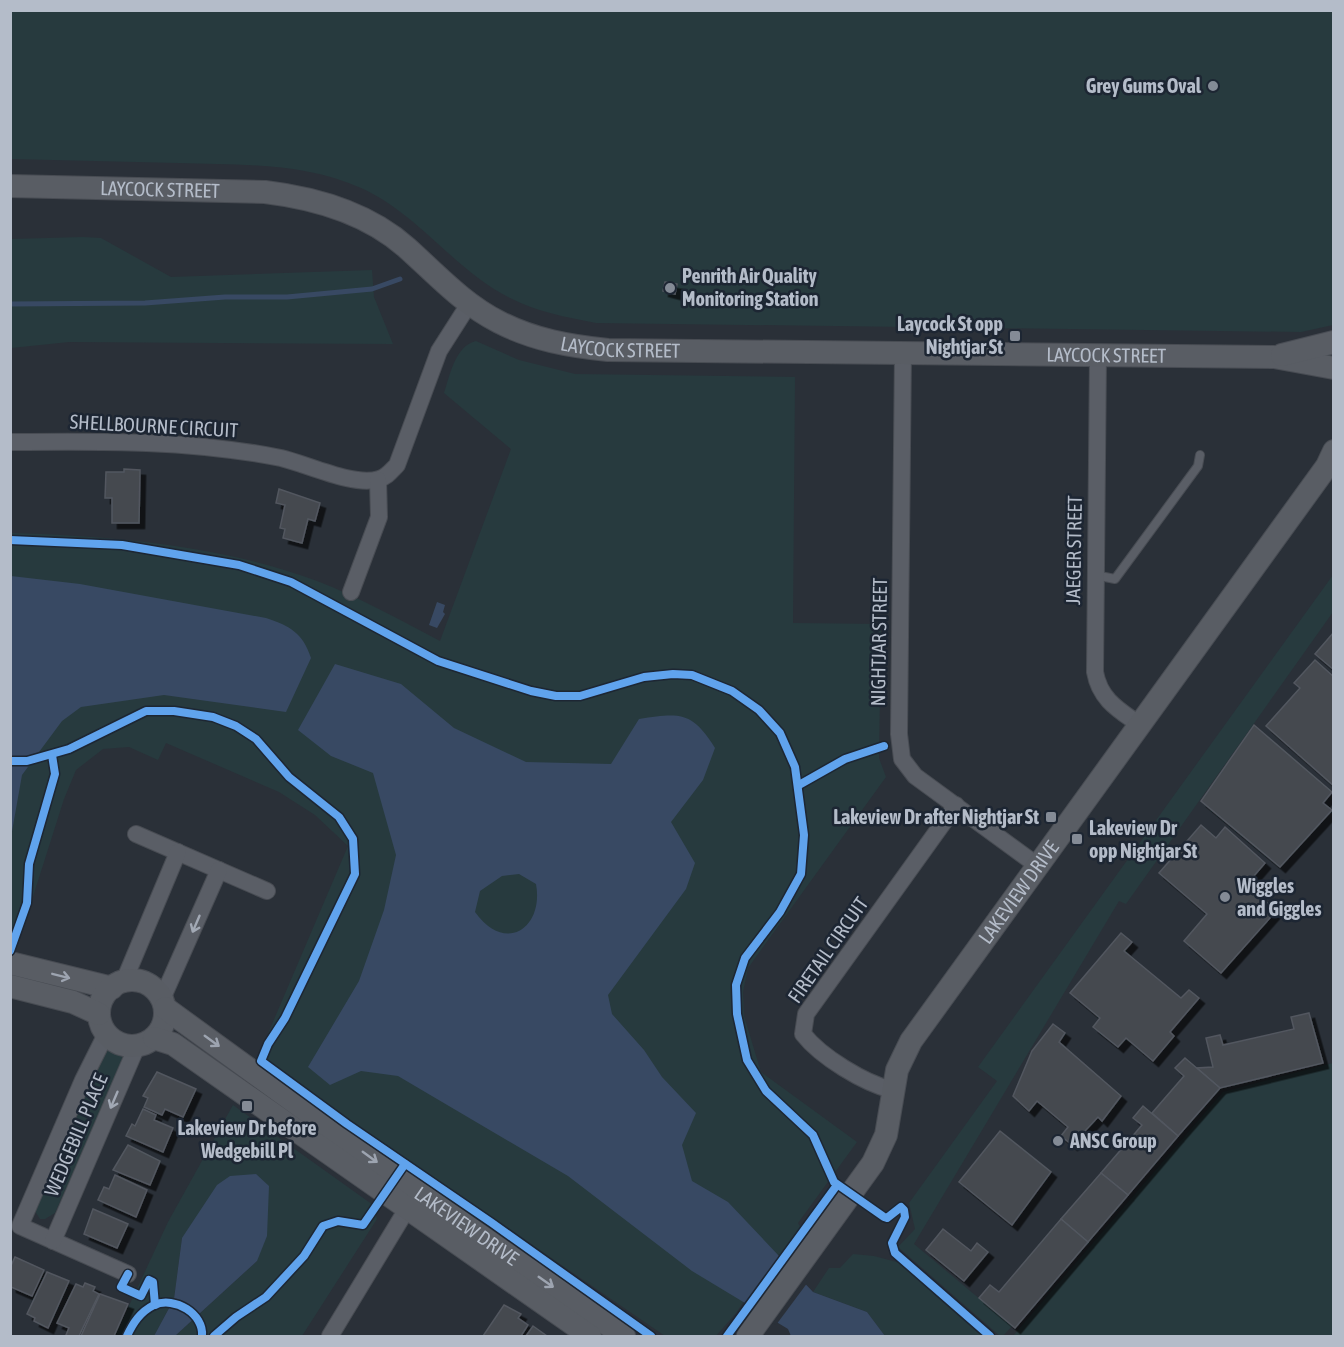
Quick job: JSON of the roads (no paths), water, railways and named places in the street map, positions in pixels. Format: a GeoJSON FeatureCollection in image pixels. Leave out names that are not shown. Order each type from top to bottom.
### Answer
{"type":"FeatureCollection","features":[{"type":"Feature","properties":{"kind":"street","name":"LAYCOCK STREET"},"geometry":{"type":"LineString","coordinates":[[10,186],[265,192],[326,203],[380,229],[405,246],[469,304],[498,322],[530,336],[564,346],[609,350],[1274,357],[1334,368]]}},
{"type":"Feature","properties":{"kind":"street"},"geometry":{"type":"LineString","coordinates":[[351,592],[379,517],[378,480],[386,476],[397,465],[439,351],[469,304]]}},
{"type":"Feature","properties":{"kind":"street","name":"LAYCOCK STREET"},"geometry":{"type":"LineString","coordinates":[[1274,357],[1334,342]]}},
{"type":"Feature","properties":{"kind":"street","name":"NIGHTJAR STREET"},"geometry":{"type":"LineString","coordinates":[[903,352],[899,747],[902,759],[915,776],[1038,866]]}},
{"type":"Feature","properties":{"kind":"street","name":"JAEGER STREET"},"geometry":{"type":"LineString","coordinates":[[1098,355],[1095,672],[1097,687],[1111,705],[1140,725]]}},
{"type":"Feature","properties":{"kind":"street","name":"SHELLBOURNE CIRCUIT"},"geometry":{"type":"LineString","coordinates":[[10,442],[111,441],[224,448],[289,460],[362,481],[378,480]]}},
{"type":"Feature","properties":{"kind":"street","name":"LAKEVIEW DRIVE"},"geometry":{"type":"LineString","coordinates":[[750,1334],[880,1149],[889,1122],[892,1090],[897,1070],[911,1041],[1331,459]]}},
{"type":"Feature","properties":{"kind":"street","name":"FIRETAIL CIRCUIT"},"geometry":{"type":"LineString","coordinates":[[892,1090],[865,1082],[812,1043],[803,1034],[804,1021],[831,979],[956,805]]}},
{"type":"Feature","properties":{"kind":"street"},"geometry":{"type":"LineString","coordinates":[[136,834],[267,891]]}},
{"type":"Feature","properties":{"kind":"street"},"geometry":{"type":"LineString","coordinates":[[103,1024],[105,995],[118,985],[178,852]]}},
{"type":"Feature","properties":{"kind":"street"},"geometry":{"type":"LineString","coordinates":[[10,986],[73,1002],[103,1024],[125,1046],[145,1042],[165,1019],[163,1003],[219,870]]}},
{"type":"Feature","properties":{"kind":"street"},"geometry":{"type":"LineString","coordinates":[[10,963],[118,985],[146,983],[163,1003]]}},
{"type":"Feature","properties":{"kind":"street","name":"LAKEVIEW DRIVE"},"geometry":{"type":"LineString","coordinates":[[163,1003],[590,1336]]}},
{"type":"Feature","properties":{"kind":"street","name":"WEDGEBILL PLACE"},"geometry":{"type":"LineString","coordinates":[[103,1024],[83,1080],[20,1226],[128,1274]]}},
{"type":"Feature","properties":{"kind":"street","name":"LAKEVIEW DRIVE"},"geometry":{"type":"LineString","coordinates":[[145,1042],[173,1044],[624,1336]]}},
{"type":"Feature","properties":{"kind":"street","name":"WEDGEBILL PLACE"},"geometry":{"type":"LineString","coordinates":[[53,1241],[145,1042]]}},
{"type":"Feature","properties":{"kind":"street"},"geometry":{"type":"LineString","coordinates":[[330,1336],[413,1200]]}},
{"type":"Feature","properties":{"kind":"lane"},"geometry":{"type":"LineString","coordinates":[[1095,575],[1114,579],[1198,466],[1200,455]]}},
{"type":"Feature","properties":{"kind":"water"},"geometry":{"type":"Polygon","coordinates":[[[11,576],[80,584],[266,618],[282,624],[300,636],[311,658],[286,712],[164,695],[81,707],[62,721],[22,775],[11,837],[11,576]]]}},
{"type":"Feature","properties":{"kind":"water"},"geometry":{"type":"Polygon","coordinates":[[[437,602],[445,605],[443,612],[445,614],[437,628],[429,625],[437,602]]]}},
{"type":"Feature","properties":{"kind":"water"},"geometry":{"type":"Polygon","coordinates":[[[335,664],[401,684],[454,728],[526,762],[611,764],[639,719],[665,716],[684,717],[699,727],[715,748],[703,780],[671,822],[695,863],[686,889],[608,995],[612,1014],[644,1050],[662,1077],[696,1113],[682,1145],[692,1181],[728,1202],[813,1292],[867,1312],[885,1336],[791,1336],[788,1329],[692,1271],[568,1176],[398,1076],[361,1071],[330,1085],[308,1067],[359,981],[384,910],[396,855],[373,773],[331,756],[298,730],[335,664]],[[519,874],[502,876],[480,891],[475,912],[487,925],[499,932],[510,933],[520,930],[534,913],[537,899],[536,884],[519,874]]]}},
{"type":"Feature","properties":{"kind":"water"},"geometry":{"type":"Polygon","coordinates":[[[256,1174],[269,1186],[267,1236],[257,1261],[175,1336],[154,1336],[174,1299],[182,1238],[217,1185],[230,1176],[256,1174]]]}},
{"type":"Feature","properties":{"kind":"waterway"},"geometry":{"type":"LineString","coordinates":[[10,304],[145,303],[225,297],[287,297],[372,289],[400,279]]}},
{"type":"Feature","properties":{"kind":"place","name":"Grey Gums Oval"},"geometry":{"type":"Point","coordinates":[1213,86]}},
{"type":"Feature","properties":{"kind":"place","name":"Penrith Air Quality Monitoring Station"},"geometry":{"type":"Point","coordinates":[670,288]}},
{"type":"Feature","properties":{"kind":"place","name":"Laycock St opp Nightjar St"},"geometry":{"type":"Point","coordinates":[1015,336]}},
{"type":"Feature","properties":{"kind":"place","name":"Lakeview Dr after Nightjar St"},"geometry":{"type":"Point","coordinates":[1051,817]}},
{"type":"Feature","properties":{"kind":"place","name":"Lakeview Dr opp Nightjar St"},"geometry":{"type":"Point","coordinates":[1077,839]}},
{"type":"Feature","properties":{"kind":"place","name":"Wiggles and Giggles"},"geometry":{"type":"Point","coordinates":[1225,897]}},
{"type":"Feature","properties":{"kind":"place","name":"Lakeview Dr before Wedgebill Pl"},"geometry":{"type":"Point","coordinates":[247,1106]}},
{"type":"Feature","properties":{"kind":"place","name":"ANSC Group"},"geometry":{"type":"Point","coordinates":[1058,1141]}}]}
